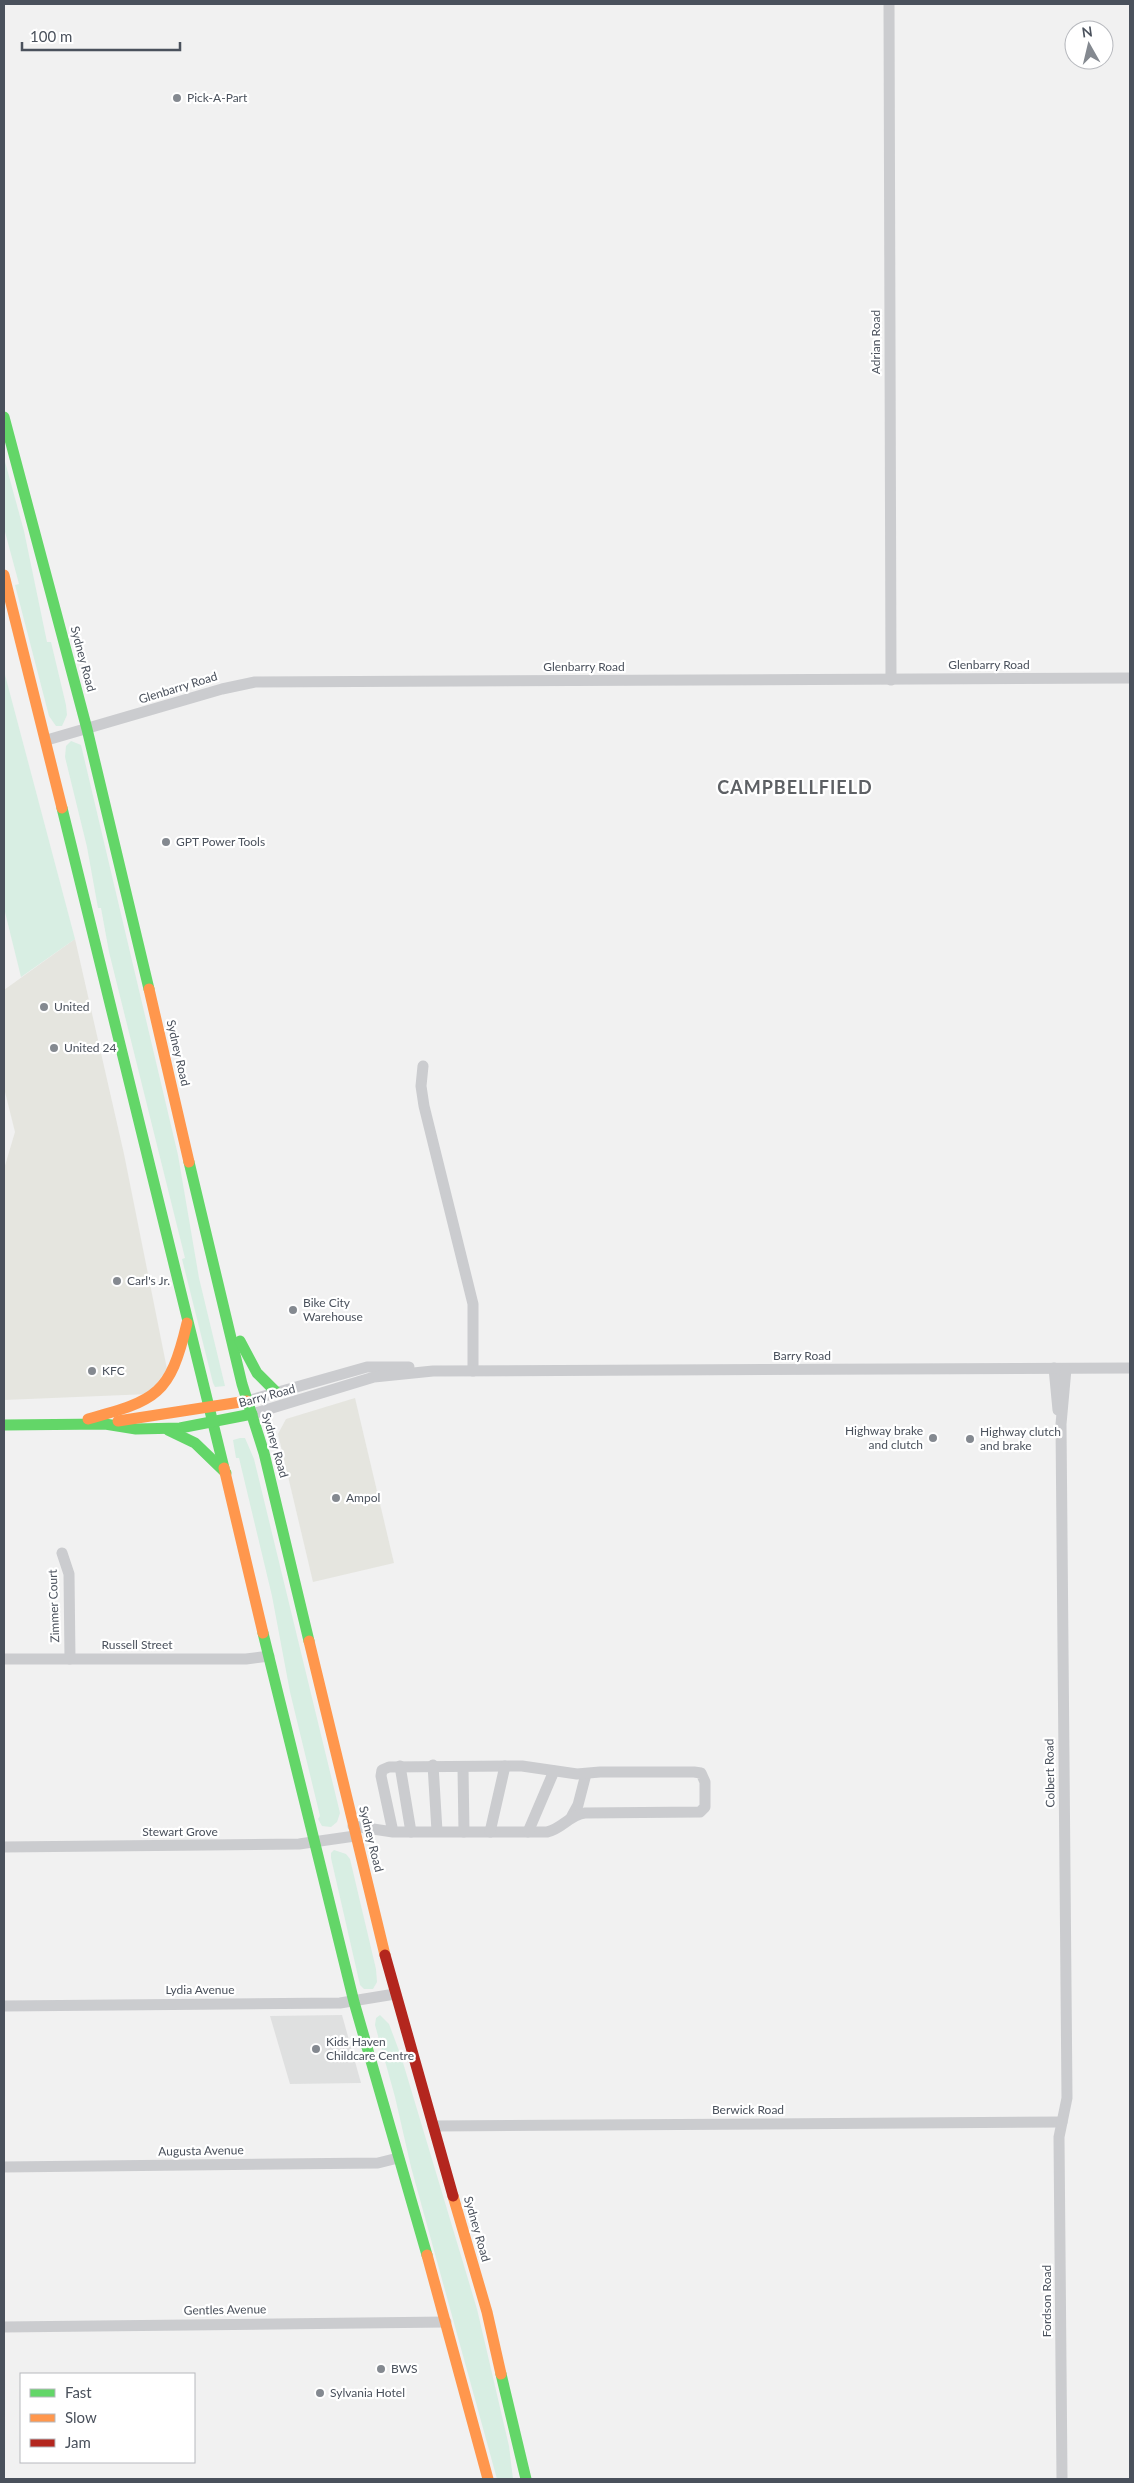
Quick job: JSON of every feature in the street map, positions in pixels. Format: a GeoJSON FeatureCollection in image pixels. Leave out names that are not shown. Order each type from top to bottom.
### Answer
{"type":"FeatureCollection","features":[{"type":"Feature","properties":{"kind":"main road","name":"Sydney Road"},"geometry":{"type":"LineString","coordinates":[[4,417],[87,729],[226,1317],[247,1401],[264,1453],[395,1994],[486,2312],[526,2479]]}},
{"type":"Feature","properties":{"kind":"main road"},"geometry":{"type":"LineString","coordinates":[[4,575],[47,740],[354,2002],[446,2322],[488,2479]]}},
{"type":"Feature","properties":{"kind":"main road"},"geometry":{"type":"LineString","coordinates":[[226,1317],[257,1373],[277,1392]]}},
{"type":"Feature","properties":{"kind":"main road"},"geometry":{"type":"LineString","coordinates":[[66,1424],[138,1406],[158,1395],[172,1373],[188,1319]]}},
{"type":"Feature","properties":{"kind":"main road","name":"Barry Road"},"geometry":{"type":"LineString","coordinates":[[105,1424],[247,1401]]}},
{"type":"Feature","properties":{"kind":"main road","name":"Barry Road"},"geometry":{"type":"LineString","coordinates":[[4,1425],[105,1424],[136,1429],[165,1428],[213,1423],[252,1414]]}},
{"type":"Feature","properties":{"kind":"main road"},"geometry":{"type":"LineString","coordinates":[[165,1428],[195,1443],[226,1473]]}},
{"type":"Feature","properties":{"kind":"street","name":"Adrian Road"},"geometry":{"type":"LineString","coordinates":[[890,4],[891,680]]}},
{"type":"Feature","properties":{"kind":"street","name":"Glenbarry Road"},"geometry":{"type":"LineString","coordinates":[[47,740],[222,689],[255,682],[1130,678]]}},
{"type":"Feature","properties":{"kind":"street"},"geometry":{"type":"LineString","coordinates":[[423,1066],[421,1086],[424,1106],[473,1304],[473,1371]]}},
{"type":"Feature","properties":{"kind":"street","name":"Barry Road"},"geometry":{"type":"LineString","coordinates":[[247,1401],[367,1368],[405,1367],[433,1371]]}},
{"type":"Feature","properties":{"kind":"street","name":"Barry Road"},"geometry":{"type":"LineString","coordinates":[[252,1414],[374,1377],[433,1371],[1130,1368]]}},
{"type":"Feature","properties":{"kind":"street","name":"Colbert Road"},"geometry":{"type":"LineString","coordinates":[[1060,1369],[1067,2098],[1062,2122]]}},
{"type":"Feature","properties":{"kind":"street","name":"Zimmer Court"},"geometry":{"type":"LineString","coordinates":[[62,1553],[69,1574],[70,1659]]}},
{"type":"Feature","properties":{"kind":"street","name":"Russell Street"},"geometry":{"type":"LineString","coordinates":[[4,1659],[246,1659],[269,1656]]}},
{"type":"Feature","properties":{"kind":"street"},"geometry":{"type":"LineString","coordinates":[[400,1766],[411,1832]]}},
{"type":"Feature","properties":{"kind":"street"},"geometry":{"type":"LineString","coordinates":[[393,1832],[381,1772],[385,1768],[400,1766],[463,1768],[532,1766],[554,1771],[586,1774],[600,1772],[697,1772],[704,1778],[705,1807],[700,1812],[594,1812],[572,1816]]}},
{"type":"Feature","properties":{"kind":"street"},"geometry":{"type":"LineString","coordinates":[[433,1766],[436,1831]]}},
{"type":"Feature","properties":{"kind":"street"},"geometry":{"type":"LineString","coordinates":[[490,1832],[505,1766]]}},
{"type":"Feature","properties":{"kind":"street"},"geometry":{"type":"LineString","coordinates":[[463,1768],[464,1832]]}},
{"type":"Feature","properties":{"kind":"street"},"geometry":{"type":"LineString","coordinates":[[528,1832],[554,1771]]}},
{"type":"Feature","properties":{"kind":"street"},"geometry":{"type":"LineString","coordinates":[[572,1816],[578,1806],[586,1774]]}},
{"type":"Feature","properties":{"kind":"street","name":"Stewart Grove"},"geometry":{"type":"LineString","coordinates":[[4,1847],[314,1843],[354,1831],[547,1832],[556,1830],[572,1816]]}},
{"type":"Feature","properties":{"kind":"street","name":"Lydia Avenue"},"geometry":{"type":"LineString","coordinates":[[4,2006],[354,2002],[395,1994]]}},
{"type":"Feature","properties":{"kind":"street","name":"Berwick Road"},"geometry":{"type":"LineString","coordinates":[[433,2126],[1062,2122]]}},
{"type":"Feature","properties":{"kind":"street","name":"Fordson Road"},"geometry":{"type":"LineString","coordinates":[[1062,2122],[1059,2137],[1062,2479]]}},
{"type":"Feature","properties":{"kind":"street","name":"Augusta Avenue"},"geometry":{"type":"LineString","coordinates":[[4,2167],[378,2163],[398,2158]]}},
{"type":"Feature","properties":{"kind":"street","name":"Gentles Avenue"},"geometry":{"type":"LineString","coordinates":[[4,2327],[446,2322]]}},
{"type":"Feature","properties":{"kind":"shaded area"},"geometry":{"type":"Polygon","coordinates":[[[75,939],[124,1154],[167,1369],[149,1394],[4,1400],[4,1169],[15,1132],[4,1088],[4,990],[75,939]]]}},
{"type":"Feature","properties":{"kind":"shaded area","name":"Ampol"},"geometry":{"type":"Polygon","coordinates":[[[355,1398],[394,1563],[313,1582],[278,1434],[286,1419],[355,1398]]]}},
{"type":"Feature","properties":{"kind":"shaded area","name":"Kids Haven Childcare Centre"},"geometry":{"type":"Polygon","coordinates":[[[342,2015],[361,2083],[290,2084],[270,2016],[342,2015]]]}},
{"type":"Feature","properties":{"kind":"green space"},"geometry":{"type":"Polygon","coordinates":[[[4,458],[24,531],[47,642],[51,642],[66,705],[67,715],[62,726],[56,726],[49,716],[15,585],[19,584],[4,528],[4,458]]]}},
{"type":"Feature","properties":{"kind":"green space"},"geometry":{"type":"Polygon","coordinates":[[[4,671],[75,939],[21,977],[4,908],[4,671]]]}},
{"type":"Feature","properties":{"kind":"green space"},"geometry":{"type":"Polygon","coordinates":[[[71,741],[81,745],[178,1155],[199,1278],[225,1386],[215,1387],[213,1383],[182,1259],[185,1258],[109,952],[101,908],[98,908],[87,847],[65,757],[66,746],[71,741]]]}},
{"type":"Feature","properties":{"kind":"green space"},"geometry":{"type":"Polygon","coordinates":[[[245,1438],[254,1459],[340,1813],[337,1822],[331,1827],[322,1826],[318,1819],[320,1816],[290,1692],[272,1596],[239,1458],[236,1458],[233,1440],[245,1438]]]}},
{"type":"Feature","properties":{"kind":"green space"},"geometry":{"type":"Polygon","coordinates":[[[334,1850],[346,1854],[350,1859],[376,1969],[377,1982],[373,1989],[364,1989],[360,1985],[331,1858],[331,1853],[334,1850]]]}},
{"type":"Feature","properties":{"kind":"green space"},"geometry":{"type":"Polygon","coordinates":[[[380,2015],[389,2024],[401,2056],[477,2309],[509,2446],[513,2479],[497,2479],[411,2167],[395,2097],[375,2025],[376,2018],[380,2015]]]}},
{"type":"Feature","properties":{"kind":"traffic: fast"},"geometry":{"type":"LineString","coordinates":[[4,417],[87,729],[149,989]]}},
{"type":"Feature","properties":{"kind":"traffic: fast"},"geometry":{"type":"LineString","coordinates":[[62,808],[224,1468]]}},
{"type":"Feature","properties":{"kind":"traffic: fast"},"geometry":{"type":"LineString","coordinates":[[189,1162],[242,1384],[264,1453],[309,1641]]}},
{"type":"Feature","properties":{"kind":"traffic: fast"},"geometry":{"type":"LineString","coordinates":[[240,1341],[257,1373],[277,1393]]}},
{"type":"Feature","properties":{"kind":"traffic: fast"},"geometry":{"type":"LineString","coordinates":[[4,1425],[105,1424],[136,1429],[180,1428],[252,1414]]}},
{"type":"Feature","properties":{"kind":"traffic: fast"},"geometry":{"type":"LineString","coordinates":[[168,1430],[195,1443],[226,1473]]}},
{"type":"Feature","properties":{"kind":"traffic: fast"},"geometry":{"type":"LineString","coordinates":[[263,1633],[354,2002],[427,2255]]}},
{"type":"Feature","properties":{"kind":"traffic: fast"},"geometry":{"type":"LineString","coordinates":[[501,2374],[526,2479]]}},
{"type":"Feature","properties":{"kind":"traffic: slow"},"geometry":{"type":"LineString","coordinates":[[4,575],[62,808]]}},
{"type":"Feature","properties":{"kind":"traffic: slow"},"geometry":{"type":"LineString","coordinates":[[149,989],[189,1162]]}},
{"type":"Feature","properties":{"kind":"traffic: slow"},"geometry":{"type":"LineString","coordinates":[[88,1419],[130,1406],[157,1391],[174,1366],[187,1323]]}},
{"type":"Feature","properties":{"kind":"traffic: slow"},"geometry":{"type":"LineString","coordinates":[[118,1421],[247,1401]]}},
{"type":"Feature","properties":{"kind":"traffic: slow"},"geometry":{"type":"LineString","coordinates":[[224,1468],[263,1633]]}},
{"type":"Feature","properties":{"kind":"traffic: slow"},"geometry":{"type":"LineString","coordinates":[[309,1641],[385,1955]]}},
{"type":"Feature","properties":{"kind":"traffic: slow"},"geometry":{"type":"LineString","coordinates":[[453,2196],[487,2312],[501,2374]]}},
{"type":"Feature","properties":{"kind":"traffic: slow"},"geometry":{"type":"LineString","coordinates":[[427,2255],[488,2479]]}},
{"type":"Feature","properties":{"kind":"traffic: jam"},"geometry":{"type":"LineString","coordinates":[[385,1955],[453,2196]]}},
{"type":"Feature","properties":{"kind":"place","name":"Pick-A-Part"},"geometry":{"type":"Point","coordinates":[177,98]}},
{"type":"Feature","properties":{"kind":"place","name":"GPT Power Tools"},"geometry":{"type":"Point","coordinates":[166,842]}},
{"type":"Feature","properties":{"kind":"place","name":"United"},"geometry":{"type":"Point","coordinates":[44,1007]}},
{"type":"Feature","properties":{"kind":"place","name":"United 24"},"geometry":{"type":"Point","coordinates":[54,1048]}},
{"type":"Feature","properties":{"kind":"place","name":"Carl's Jr."},"geometry":{"type":"Point","coordinates":[117,1281]}},
{"type":"Feature","properties":{"kind":"place","name":"Bike City Warehouse"},"geometry":{"type":"Point","coordinates":[293,1310]}},
{"type":"Feature","properties":{"kind":"place","name":"KFC"},"geometry":{"type":"Point","coordinates":[92,1371]}},
{"type":"Feature","properties":{"kind":"place","name":"Highway brake and clutch"},"geometry":{"type":"Point","coordinates":[933,1438]}},
{"type":"Feature","properties":{"kind":"place","name":"Highway clutch and brake"},"geometry":{"type":"Point","coordinates":[970,1439]}},
{"type":"Feature","properties":{"kind":"place","name":"Ampol"},"geometry":{"type":"Point","coordinates":[336,1498]}},
{"type":"Feature","properties":{"kind":"place","name":"Kids Haven Childcare Centre"},"geometry":{"type":"Point","coordinates":[316,2049]}},
{"type":"Feature","properties":{"kind":"place","name":"BWS"},"geometry":{"type":"Point","coordinates":[381,2369]}},
{"type":"Feature","properties":{"kind":"place","name":"Sylvania Hotel"},"geometry":{"type":"Point","coordinates":[320,2393]}},
{"type":"Feature","properties":{"kind":"district","name":"CAMPBELLFIELD"},"geometry":{"type":"Point","coordinates":[795,788]}}]}
